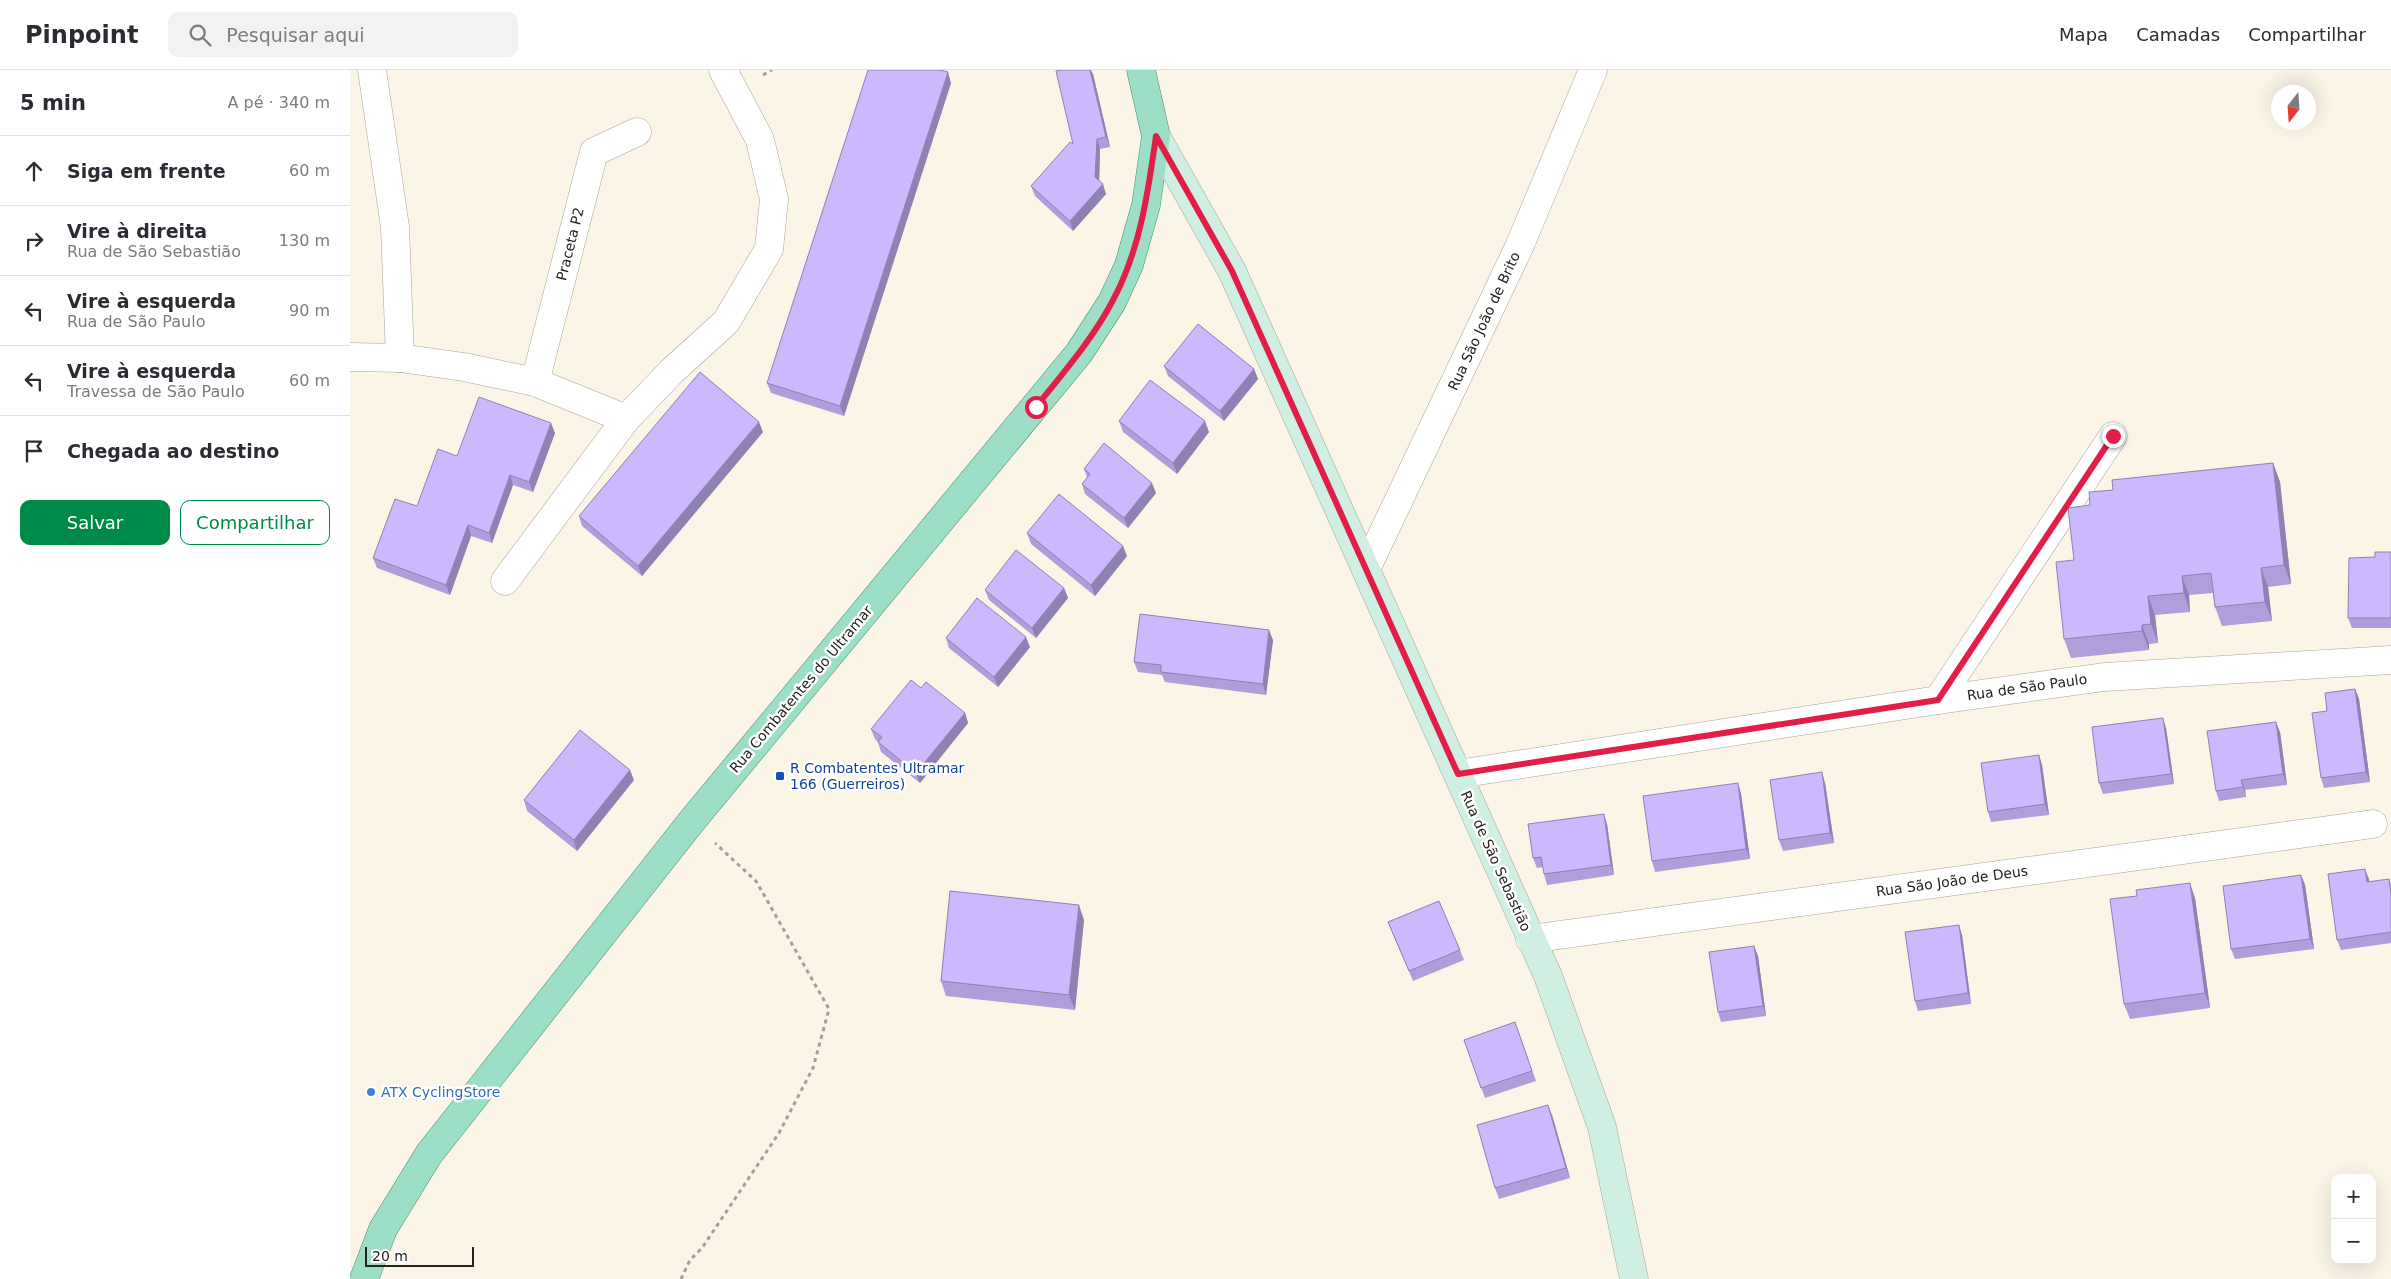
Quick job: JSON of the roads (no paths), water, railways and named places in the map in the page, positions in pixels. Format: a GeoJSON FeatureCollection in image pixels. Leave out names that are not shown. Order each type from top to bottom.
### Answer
{"type":"FeatureCollection","features":[{"type":"Feature","properties":{"kind":"main road","name":"Rua Combatentes do Ultramar"},"geometry":{"type":"LineString","coordinates":[[364,1279],[383,1229],[429,1154],[691,822],[1079,353],[1112,302],[1129,265],[1146,205],[1156,136],[1140,70]]}},
{"type":"Feature","properties":{"kind":"street"},"geometry":{"type":"LineString","coordinates":[[372,70],[396,227],[400,358]]}},
{"type":"Feature","properties":{"kind":"street"},"geometry":{"type":"LineString","coordinates":[[505,581],[626,418],[672,371],[726,322],[769,249],[774,199],[760,140],[723,70]]}},
{"type":"Feature","properties":{"kind":"street","name":"Rua São João de Brito"},"geometry":{"type":"LineString","coordinates":[[1366,569],[1520,245],[1593,70]]}},
{"type":"Feature","properties":{"kind":"street","name":"Praceta P2"},"geometry":{"type":"LineString","coordinates":[[535,382],[594,152],[637,132]]}},
{"type":"Feature","properties":{"kind":"street","name":"Rua de São Sebastião"},"geometry":{"type":"LineString","coordinates":[[1156,136],[1232,271],[1548,976],[1602,1127],[1634,1279]]}},
{"type":"Feature","properties":{"kind":"street"},"geometry":{"type":"LineString","coordinates":[[350,357],[400,358],[464,367],[535,382],[626,418]]}},
{"type":"Feature","properties":{"kind":"street"},"geometry":{"type":"LineString","coordinates":[[1938,700],[2113,436]]}},
{"type":"Feature","properties":{"kind":"street","name":"Rua de São Paulo"},"geometry":{"type":"LineString","coordinates":[[1458,774],[1938,700],[2104,677],[2391,660]]}},
{"type":"Feature","properties":{"kind":"street","name":"Rua São João de Deus"},"geometry":{"type":"LineString","coordinates":[[1530,939],[2374,824]]}},
{"type":"Feature","properties":{"kind":"place","name":"R Combatentes Ultramar 166 (Guerreiros)"},"geometry":{"type":"Point","coordinates":[780,776]}},
{"type":"Feature","properties":{"kind":"place","name":"ATX CyclingStore"},"geometry":{"type":"Point","coordinates":[371,1092]}}]}
